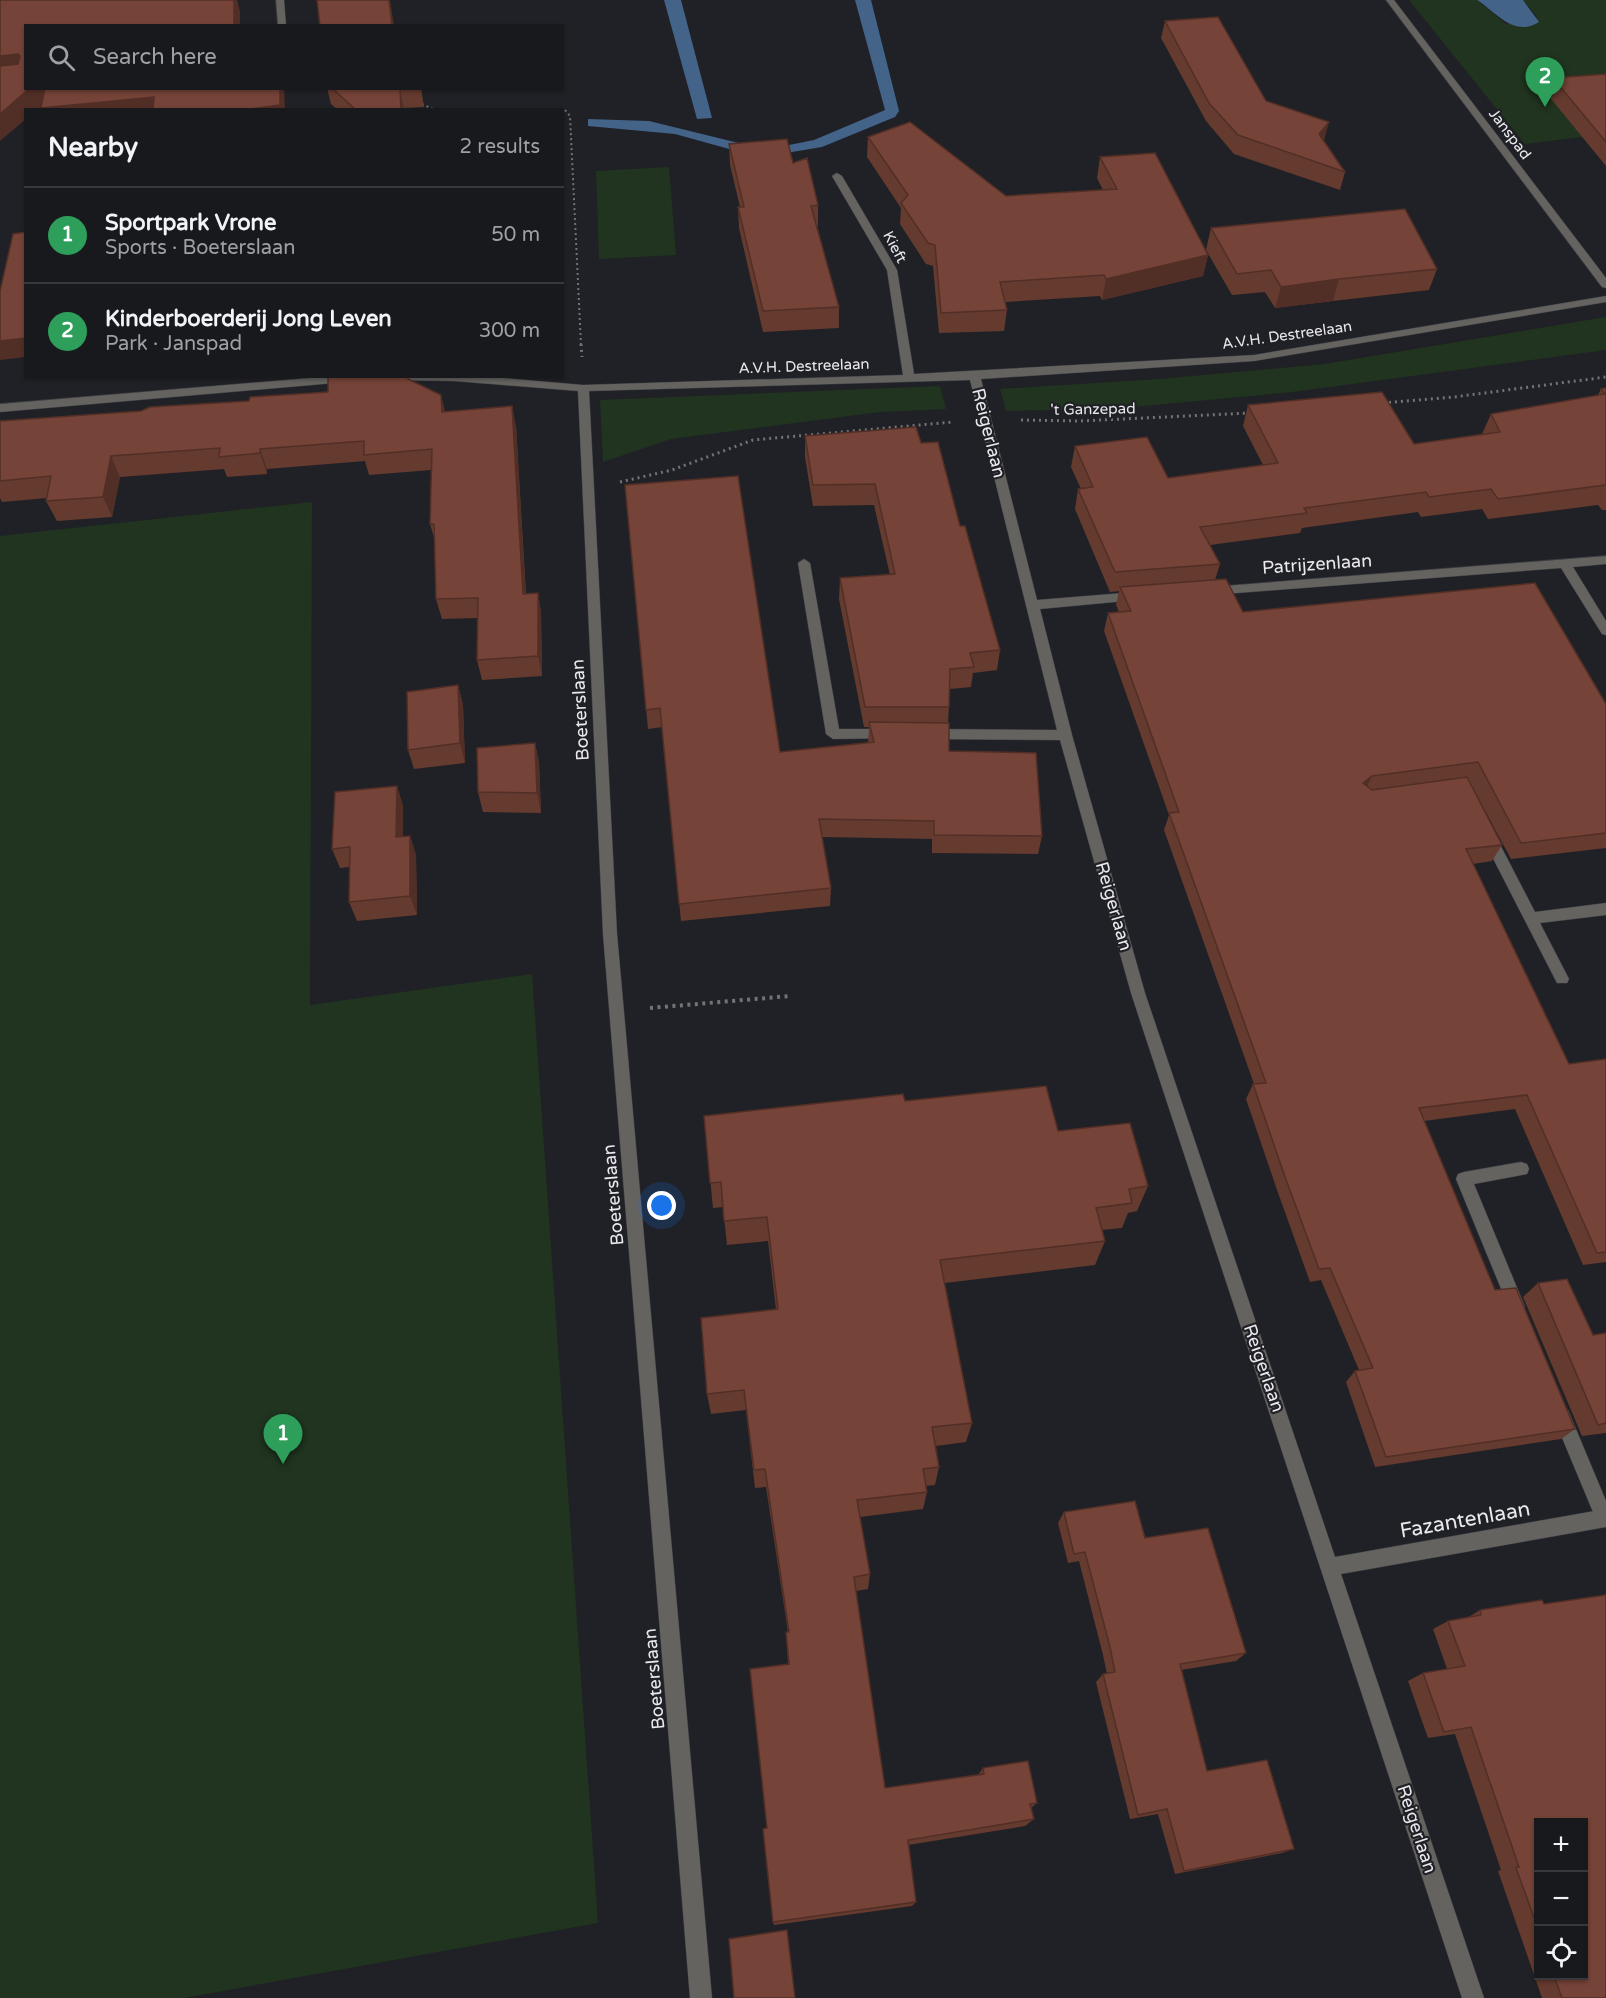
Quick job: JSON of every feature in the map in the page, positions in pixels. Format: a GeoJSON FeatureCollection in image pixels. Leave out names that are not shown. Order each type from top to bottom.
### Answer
{"type":"FeatureCollection","features":[{"type":"Feature","properties":{"kind":"street"},"geometry":{"type":"LineString","coordinates":[[280,0],[282,24]]}},
{"type":"Feature","properties":{"kind":"street","name":"Janspad"},"geometry":{"type":"LineString","coordinates":[[1390,0],[1606,285]]}},
{"type":"Feature","properties":{"kind":"street","name":"Kieft"},"geometry":{"type":"LineString","coordinates":[[837,176],[892,270],[909,377]]}},
{"type":"Feature","properties":{"kind":"street","name":"A.V.H. Destreelaan"},"geometry":{"type":"LineString","coordinates":[[376,378],[454,378],[583,388],[975,376],[1254,358],[1606,299]]}},
{"type":"Feature","properties":{"kind":"street","name":"Reigerlaan"},"geometry":{"type":"LineString","coordinates":[[975,376],[1065,735],[1138,993],[1473,1998]]}},
{"type":"Feature","properties":{"kind":"street"},"geometry":{"type":"LineString","coordinates":[[0,408],[354,378]]}},
{"type":"Feature","properties":{"kind":"street","name":"Boeterslaan"},"geometry":{"type":"LineString","coordinates":[[583,388],[610,934],[701,1998]]}},
{"type":"Feature","properties":{"kind":"street","name":"Patrijzenlaan"},"geometry":{"type":"LineString","coordinates":[[1197,592],[1606,560]]}},
{"type":"Feature","properties":{"kind":"street"},"geometry":{"type":"LineString","coordinates":[[804,563],[833,734],[1065,735]]}},
{"type":"Feature","properties":{"kind":"street"},"geometry":{"type":"LineString","coordinates":[[1563,563],[1606,631]]}},
{"type":"Feature","properties":{"kind":"street"},"geometry":{"type":"LineString","coordinates":[[1031,605],[1149,596]]}},
{"type":"Feature","properties":{"kind":"street"},"geometry":{"type":"LineString","coordinates":[[1484,826],[1562,979]]}},
{"type":"Feature","properties":{"kind":"street"},"geometry":{"type":"LineString","coordinates":[[1530,918],[1606,909]]}},
{"type":"Feature","properties":{"kind":"street"},"geometry":{"type":"LineString","coordinates":[[1521,1169],[1464,1179],[1523,1322]]}},
{"type":"Feature","properties":{"kind":"street"},"geometry":{"type":"LineString","coordinates":[[1555,1398],[1605,1518]]}},
{"type":"Feature","properties":{"kind":"street","name":"Fazantenlaan"},"geometry":{"type":"LineString","coordinates":[[1331,1567],[1605,1518]]}},
{"type":"Feature","properties":{"kind":"path"},"geometry":{"type":"LineString","coordinates":[[414,101],[430,108]]}},
{"type":"Feature","properties":{"kind":"path"},"geometry":{"type":"LineString","coordinates":[[564,110],[570,116],[583,388]]}},
{"type":"Feature","properties":{"kind":"path"},"geometry":{"type":"LineString","coordinates":[[1373,403],[1454,397],[1606,377]]}},
{"type":"Feature","properties":{"kind":"path","name":"'t Ganzepad"},"geometry":{"type":"LineString","coordinates":[[589,495],[604,486],[672,470],[753,440],[987,419],[1080,421],[1257,413]]}},
{"type":"Feature","properties":{"kind":"path"},"geometry":{"type":"LineString","coordinates":[[616,1011],[790,996]]}},
{"type":"Feature","properties":{"kind":"green space"},"geometry":{"type":"Polygon","coordinates":[[[1409,0],[1477,0],[1506,24],[1537,17],[1523,0],[1606,0],[1606,134],[1525,144],[1409,0]]]}},
{"type":"Feature","properties":{"kind":"green space"},"geometry":{"type":"Polygon","coordinates":[[[669,167],[676,255],[599,259],[596,171],[669,167]]]}},
{"type":"Feature","properties":{"kind":"green space"},"geometry":{"type":"Polygon","coordinates":[[[1606,317],[1606,350],[1292,392],[1122,408],[1006,411],[1000,389],[1159,379],[1325,364],[1606,317]]]}},
{"type":"Feature","properties":{"kind":"green space"},"geometry":{"type":"Polygon","coordinates":[[[940,386],[946,409],[880,412],[671,439],[603,462],[600,400],[940,386]]]}},
{"type":"Feature","properties":{"kind":"green space"},"geometry":{"type":"Polygon","coordinates":[[[312,502],[310,1005],[532,974],[598,1923],[184,1998],[0,1998],[0,536],[312,502]]]}},
{"type":"Feature","properties":{"kind":"water"},"geometry":{"type":"Polygon","coordinates":[[[664,0],[681,0],[712,118],[697,119],[664,0]]]}},
{"type":"Feature","properties":{"kind":"water"},"geometry":{"type":"Polygon","coordinates":[[[855,0],[871,0],[899,111],[895,117],[822,147],[780,154],[740,152],[675,134],[588,126],[588,119],[649,121],[751,146],[784,146],[814,140],[885,110],[855,0]]]}},
{"type":"Feature","properties":{"kind":"water"},"geometry":{"type":"Polygon","coordinates":[[[1477,0],[1523,0],[1539,22],[1530,26],[1513,25],[1477,0]]]}},
{"type":"Feature","properties":{"kind":"building"},"geometry":{"type":"Polygon","coordinates":[[[0,0],[234,0],[234,24],[24,24],[24,90],[28,90],[0,114],[0,66],[18,64],[20,56],[18,54],[0,56],[0,0]]]}},
{"type":"Feature","properties":{"kind":"building"},"geometry":{"type":"Polygon","coordinates":[[[317,0],[389,0],[392,24],[320,24],[317,0]]]}},
{"type":"Feature","properties":{"kind":"building"},"geometry":{"type":"Polygon","coordinates":[[[1218,17],[1266,101],[1329,122],[1319,134],[1345,172],[1238,135],[1209,103],[1165,21],[1218,17]]]}},
{"type":"Feature","properties":{"kind":"building"},"geometry":{"type":"Polygon","coordinates":[[[1606,74],[1606,142],[1553,78],[1606,74]]]}},
{"type":"Feature","properties":{"kind":"building"},"geometry":{"type":"Polygon","coordinates":[[[45,90],[280,90],[280,105],[258,108],[153,108],[154,97],[41,108],[45,90]]]}},
{"type":"Feature","properties":{"kind":"building"},"geometry":{"type":"Polygon","coordinates":[[[334,90],[400,90],[401,108],[354,108],[334,90]]]}},
{"type":"Feature","properties":{"kind":"building"},"geometry":{"type":"Polygon","coordinates":[[[910,122],[1006,196],[1117,189],[1100,157],[1155,153],[1208,255],[1106,279],[1104,275],[1000,282],[1007,310],[941,313],[935,245],[928,243],[901,203],[908,195],[868,137],[910,122]]]}},
{"type":"Feature","properties":{"kind":"building"},"geometry":{"type":"Polygon","coordinates":[[[787,139],[793,163],[807,158],[818,205],[811,206],[839,307],[763,311],[738,207],[744,207],[729,144],[787,139]]]}},
{"type":"Feature","properties":{"kind":"building"},"geometry":{"type":"Polygon","coordinates":[[[1405,209],[1437,269],[1281,287],[1271,270],[1237,274],[1211,228],[1405,209]]]}},
{"type":"Feature","properties":{"kind":"building"},"geometry":{"type":"Polygon","coordinates":[[[24,232],[24,338],[0,341],[0,291],[13,234],[24,232]]]}},
{"type":"Feature","properties":{"kind":"building"},"geometry":{"type":"Polygon","coordinates":[[[328,378],[408,378],[441,395],[442,412],[512,406],[523,594],[538,593],[538,656],[477,660],[478,598],[436,599],[434,524],[430,524],[432,449],[364,455],[364,441],[260,449],[260,453],[219,457],[220,448],[111,456],[103,497],[46,501],[51,476],[0,481],[0,421],[141,411],[150,407],[249,401],[250,397],[328,392],[328,378]]]}},
{"type":"Feature","properties":{"kind":"building"},"geometry":{"type":"Polygon","coordinates":[[[1606,388],[1606,485],[1498,499],[1491,489],[1429,497],[1426,492],[1304,508],[1307,513],[1200,527],[1220,564],[1115,572],[1078,489],[1093,487],[1075,446],[1147,437],[1168,478],[1278,463],[1248,405],[1382,392],[1414,444],[1500,432],[1491,414],[1605,394],[1601,389],[1606,388]]]}},
{"type":"Feature","properties":{"kind":"building"},"geometry":{"type":"Polygon","coordinates":[[[916,427],[921,443],[938,442],[960,526],[965,526],[1000,650],[970,653],[974,667],[950,669],[949,707],[865,707],[840,578],[895,574],[875,484],[813,485],[805,436],[916,427]]]}},
{"type":"Feature","properties":{"kind":"building"},"geometry":{"type":"Polygon","coordinates":[[[738,476],[780,752],[874,742],[869,722],[949,723],[949,751],[1036,753],[1042,836],[934,835],[934,821],[819,819],[831,888],[679,904],[660,708],[646,710],[625,485],[738,476]]]}},
{"type":"Feature","properties":{"kind":"building"},"geometry":{"type":"Polygon","coordinates":[[[1226,579],[1243,612],[1535,583],[1606,704],[1606,833],[1521,843],[1478,762],[1372,776],[1363,783],[1372,790],[1467,777],[1502,845],[1466,849],[1569,1064],[1606,1059],[1606,1252],[1597,1253],[1527,1095],[1419,1108],[1495,1290],[1516,1288],[1575,1429],[1386,1457],[1355,1371],[1373,1368],[1330,1268],[1319,1269],[1284,1174],[1253,1084],[1266,1083],[1169,813],[1179,812],[1108,613],[1131,611],[1120,587],[1226,579]]]}},
{"type":"Feature","properties":{"kind":"building"},"geometry":{"type":"Polygon","coordinates":[[[458,685],[460,743],[408,750],[407,692],[458,685]]]}},
{"type":"Feature","properties":{"kind":"building"},"geometry":{"type":"Polygon","coordinates":[[[535,743],[537,793],[478,792],[477,748],[535,743]]]}},
{"type":"Feature","properties":{"kind":"building"},"geometry":{"type":"Polygon","coordinates":[[[397,786],[396,837],[410,836],[410,896],[349,902],[350,847],[332,849],[335,792],[397,786]]]}},
{"type":"Feature","properties":{"kind":"building"},"geometry":{"type":"Polygon","coordinates":[[[1046,1086],[1058,1131],[1130,1123],[1148,1186],[1129,1189],[1132,1203],[1096,1208],[1105,1241],[940,1260],[972,1423],[932,1427],[939,1467],[923,1469],[927,1492],[857,1500],[870,1574],[854,1577],[885,1788],[984,1774],[983,1768],[1028,1761],[1037,1803],[1030,1804],[1034,1819],[908,1840],[916,1902],[773,1922],[763,1829],[767,1828],[750,1669],[789,1664],[786,1632],[789,1632],[765,1469],[754,1470],[744,1390],[707,1394],[701,1318],[778,1309],[767,1217],[724,1221],[721,1182],[710,1183],[704,1116],[903,1094],[905,1101],[1046,1086]]]}},
{"type":"Feature","properties":{"kind":"building"},"geometry":{"type":"Polygon","coordinates":[[[1567,1279],[1593,1335],[1606,1333],[1606,1423],[1598,1425],[1538,1283],[1567,1279]]]}},
{"type":"Feature","properties":{"kind":"building"},"geometry":{"type":"Polygon","coordinates":[[[1135,1501],[1145,1538],[1208,1528],[1246,1653],[1180,1664],[1207,1771],[1267,1760],[1294,1849],[1184,1871],[1167,1809],[1138,1815],[1103,1674],[1115,1672],[1110,1647],[1085,1552],[1074,1554],[1064,1512],[1135,1501]]]}},
{"type":"Feature","properties":{"kind":"building"},"geometry":{"type":"Polygon","coordinates":[[[1606,1595],[1606,1998],[1562,1998],[1555,1980],[1588,1980],[1588,1818],[1534,1818],[1534,1917],[1471,1727],[1444,1732],[1423,1673],[1465,1666],[1448,1621],[1481,1615],[1480,1610],[1542,1600],[1544,1604],[1606,1595]]]}},
{"type":"Feature","properties":{"kind":"building"},"geometry":{"type":"Polygon","coordinates":[[[787,1930],[795,1998],[734,1998],[729,1939],[787,1930]]]}},
{"type":"Feature","properties":{"kind":"place","name":"Kinderboerderij Jong Leven"},"geometry":{"type":"Point","coordinates":[1545,107]}},
{"type":"Feature","properties":{"kind":"place","name":"Sportpark Vrone"},"geometry":{"type":"Point","coordinates":[283,1464]}}]}
